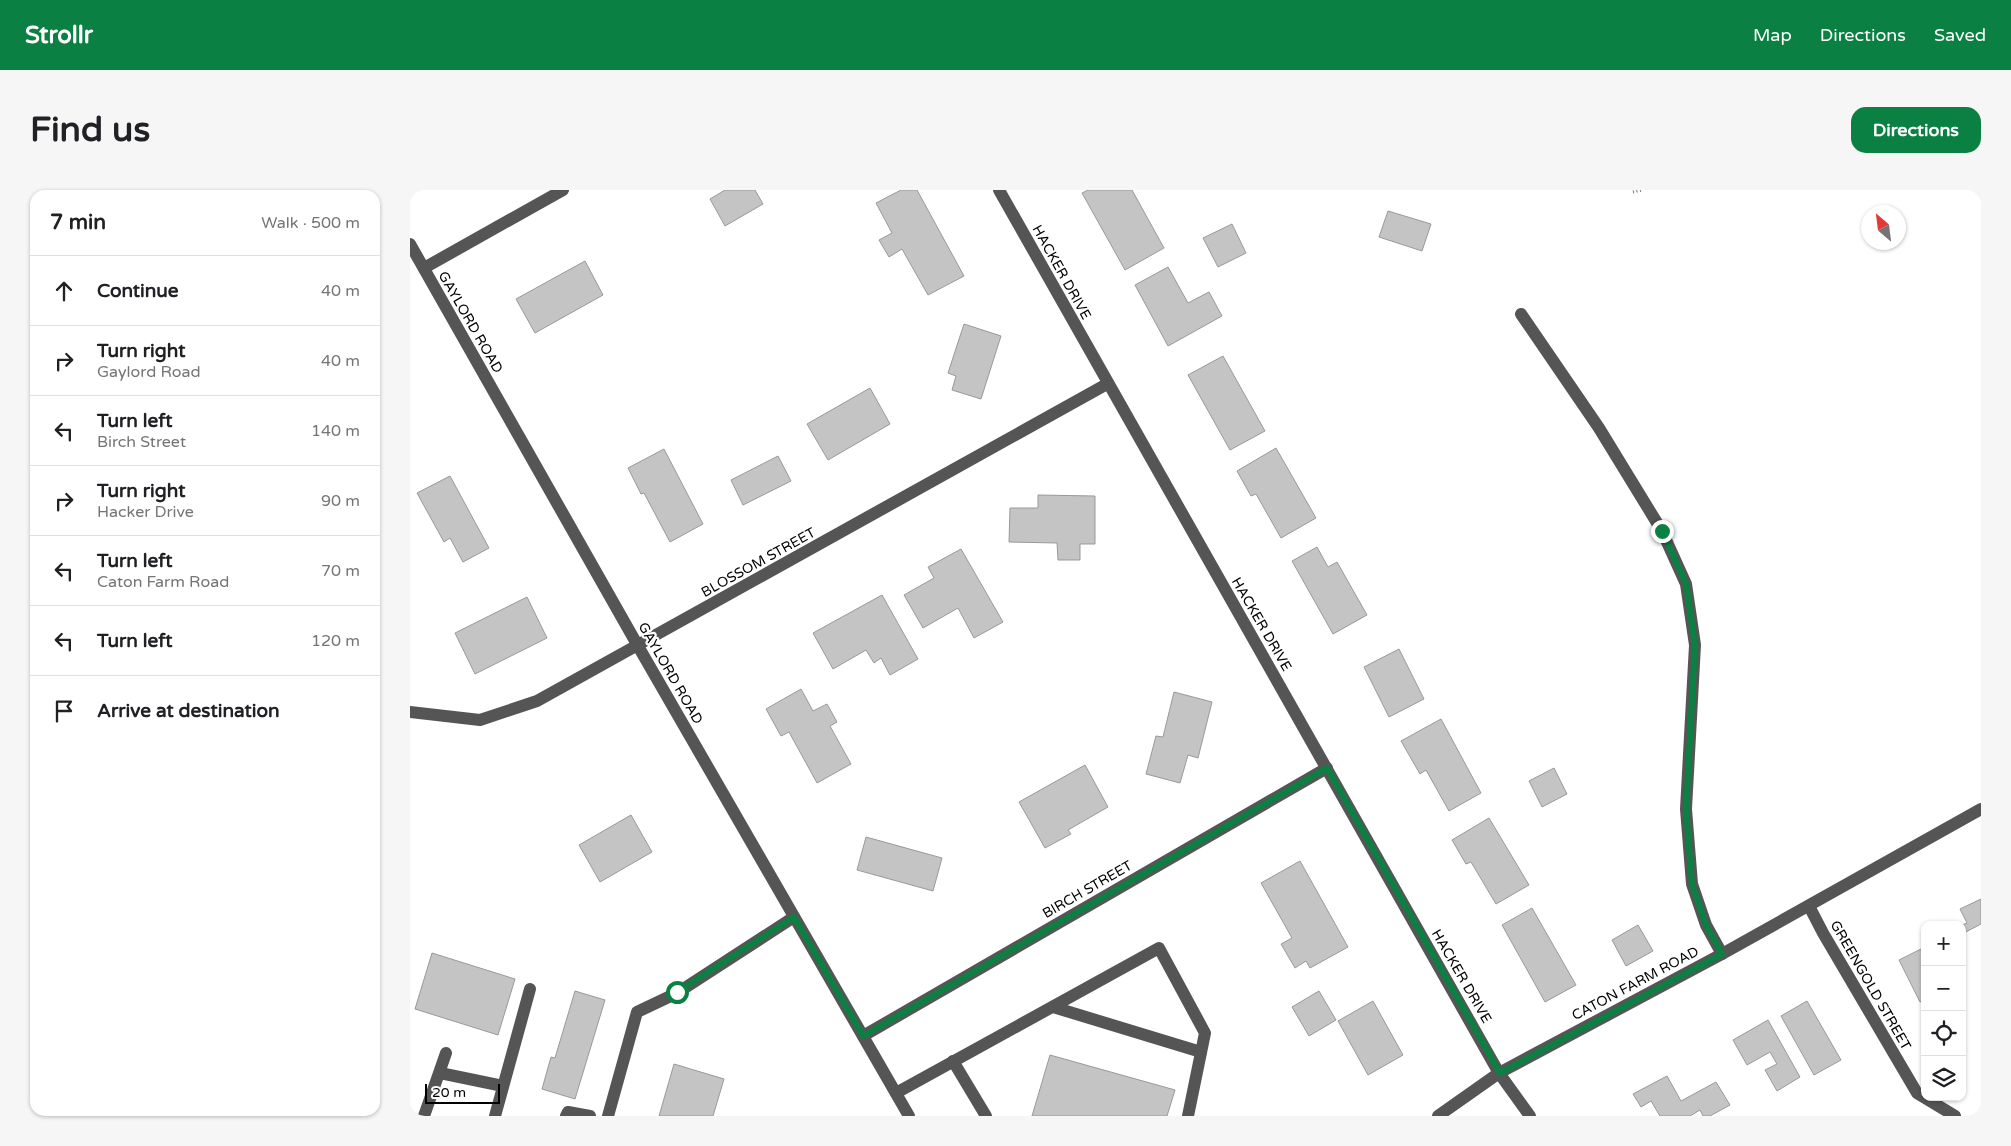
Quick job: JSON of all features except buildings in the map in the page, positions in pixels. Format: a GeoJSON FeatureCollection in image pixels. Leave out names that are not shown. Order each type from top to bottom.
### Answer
{"type":"FeatureCollection","features":[{"type":"Feature","properties":{"kind":"street"},"geometry":{"type":"LineString","coordinates":[[424,268],[563,190]]}},
{"type":"Feature","properties":{"kind":"street","name":"HACKER DRIVE"},"geometry":{"type":"LineString","coordinates":[[999,190],[1500,1073],[1530,1116]]}},
{"type":"Feature","properties":{"kind":"street","name":"GAYLORD ROAD"},"geometry":{"type":"LineString","coordinates":[[410,244],[638,646],[896,1093],[903,1112]]}},
{"type":"Feature","properties":{"kind":"street"},"geometry":{"type":"LineString","coordinates":[[1521,314],[1599,428],[1662,531],[1686,584],[1695,645],[1686,809],[1692,884],[1706,925],[1722,954]]}},
{"type":"Feature","properties":{"kind":"street","name":"BLOSSOM STREET"},"geometry":{"type":"LineString","coordinates":[[410,712],[480,720],[537,701],[1108,384]]}},
{"type":"Feature","properties":{"kind":"street","name":"BIRCH STREET"},"geometry":{"type":"LineString","coordinates":[[863,1036],[1327,768]]}},
{"type":"Feature","properties":{"kind":"street","name":"CATON FARM ROAD"},"geometry":{"type":"LineString","coordinates":[[1440,1115],[1500,1073],[1722,954],[1981,809]]}},
{"type":"Feature","properties":{"kind":"street","name":"GREENGOLD STREET"},"geometry":{"type":"LineString","coordinates":[[1808,906],[1917,1093],[1955,1116]]}},
{"type":"Feature","properties":{"kind":"street"},"geometry":{"type":"LineString","coordinates":[[608,1116],[637,1012],[677,992],[794,917]]}},
{"type":"Feature","properties":{"kind":"street"},"geometry":{"type":"LineString","coordinates":[[896,1093],[1159,948],[1205,1033],[1188,1116]]}},
{"type":"Feature","properties":{"kind":"street"},"geometry":{"type":"LineString","coordinates":[[495,1116],[530,989]]}},
{"type":"Feature","properties":{"kind":"street"},"geometry":{"type":"LineString","coordinates":[[1052,1006],[1201,1052]]}},
{"type":"Feature","properties":{"kind":"street"},"geometry":{"type":"LineString","coordinates":[[424,1116],[446,1053]]}},
{"type":"Feature","properties":{"kind":"street"},"geometry":{"type":"LineString","coordinates":[[953,1062],[986,1116]]}},
{"type":"Feature","properties":{"kind":"street"},"geometry":{"type":"LineString","coordinates":[[440,1073],[503,1086]]}},
{"type":"Feature","properties":{"kind":"street"},"geometry":{"type":"LineString","coordinates":[[566,1116],[568,1112],[590,1116]]}},
{"type":"Feature","properties":{"kind":"path"},"geometry":{"type":"LineString","coordinates":[[1633,192],[1642,190]]}},
{"type":"Feature","properties":{"kind":"route"},"geometry":{"type":"LineString","coordinates":[[677,992],[794,917],[863,1036],[1327,768],[1500,1073],[1722,954],[1706,925],[1692,884],[1686,809],[1695,645],[1686,584],[1662,531]]}}]}
